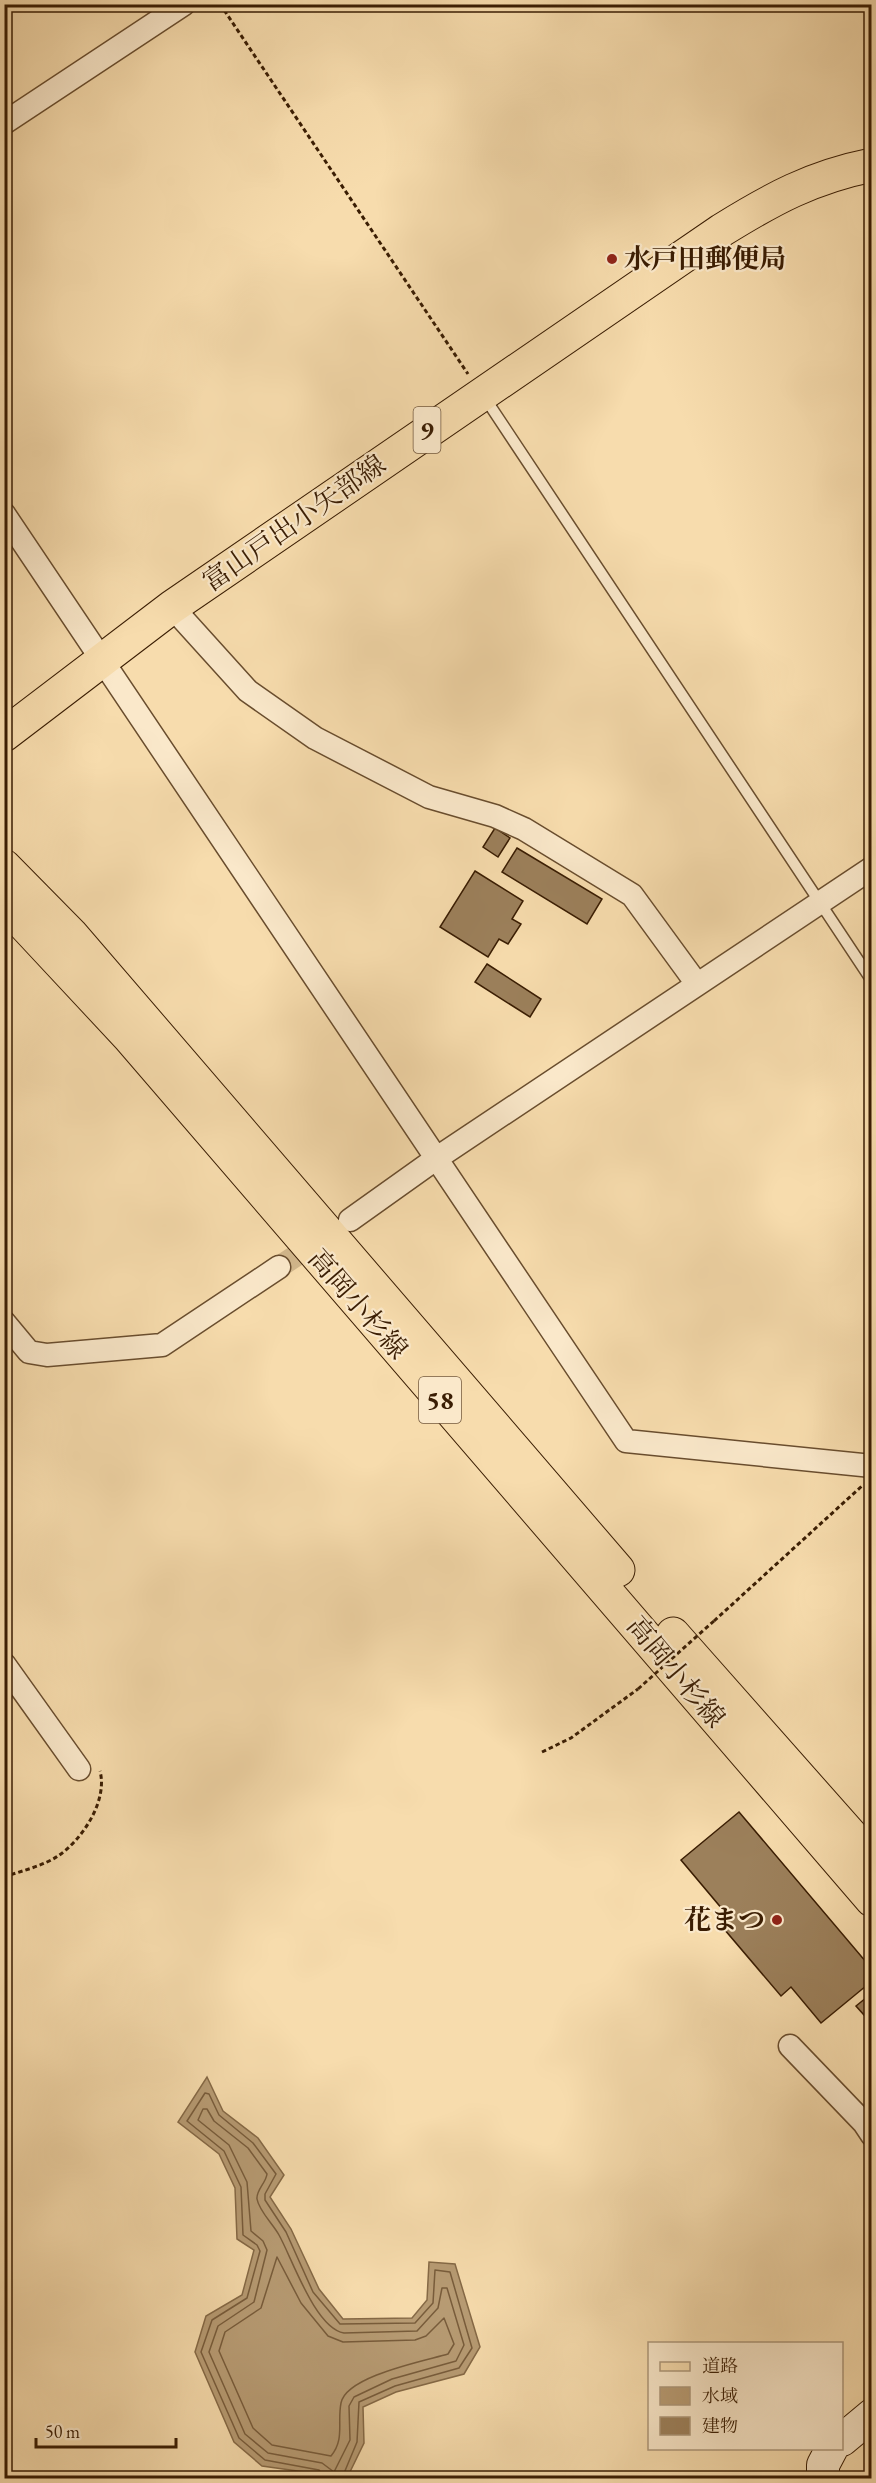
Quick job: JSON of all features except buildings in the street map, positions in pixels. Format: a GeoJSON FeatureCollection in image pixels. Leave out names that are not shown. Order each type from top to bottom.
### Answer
{"type":"FeatureCollection","features":[{"type":"Feature","properties":{"kind":"main road","name":"富山戸出小矢部線"},"geometry":{"type":"LineString","coordinates":[[4,735],[172,607],[482,393],[777,196],[838,172],[872,165]]}},
{"type":"Feature","properties":{"kind":"main road","name":"高岡小杉線"},"geometry":{"type":"LineString","coordinates":[[4,866],[71,934],[712,1679],[872,1859]]}},
{"type":"Feature","properties":{"kind":"main road","name":"高岡小杉線"},"geometry":{"type":"LineString","coordinates":[[4,903],[129,1037],[872,1900]]}},
{"type":"Feature","properties":{"kind":"street"},"geometry":{"type":"LineString","coordinates":[[4,123],[184,4]]}},
{"type":"Feature","properties":{"kind":"street"},"geometry":{"type":"LineString","coordinates":[[4,514],[103,658],[626,1441],[872,1466]]}},
{"type":"Feature","properties":{"kind":"street"},"geometry":{"type":"LineString","coordinates":[[172,607],[248,691],[315,738],[429,797],[495,816],[524,829],[632,895],[697,984]]}},
{"type":"Feature","properties":{"kind":"street"},"geometry":{"type":"LineString","coordinates":[[350,1220],[436,1158],[872,868]]}},
{"type":"Feature","properties":{"kind":"street"},"geometry":{"type":"LineString","coordinates":[[4,1322],[30,1352],[47,1355],[162,1345],[279,1268]]}},
{"type":"Feature","properties":{"kind":"street"},"geometry":{"type":"LineString","coordinates":[[4,1664],[79,1769]]}},
{"type":"Feature","properties":{"kind":"street"},"geometry":{"type":"LineString","coordinates":[[790,2046],[864,2123],[872,2135]]}},
{"type":"Feature","properties":{"kind":"street"},"geometry":{"type":"LineString","coordinates":[[843,2439],[872,2415]]}},
{"type":"Feature","properties":{"kind":"street"},"geometry":{"type":"LineString","coordinates":[[823,2478],[823,2465],[831,2450]]}},
{"type":"Feature","properties":{"kind":"lane"},"geometry":{"type":"LineString","coordinates":[[482,393],[872,981]]}},
{"type":"Feature","properties":{"kind":"path"},"geometry":{"type":"LineString","coordinates":[[220,4],[482,393]]}},
{"type":"Feature","properties":{"kind":"path"},"geometry":{"type":"LineString","coordinates":[[542,1752],[571,1738],[638,1689],[872,1478]]}},
{"type":"Feature","properties":{"kind":"water"},"geometry":{"type":"Polygon","coordinates":[[[207,2077],[223,2111],[258,2138],[284,2175],[270,2197],[291,2229],[319,2289],[343,2319],[412,2318],[427,2300],[429,2262],[455,2264],[480,2347],[464,2374],[396,2392],[363,2407],[364,2443],[347,2478],[262,2466],[234,2442],[195,2352],[206,2316],[242,2295],[254,2250],[237,2239],[235,2188],[219,2154],[178,2122],[207,2077]]]}},
{"type":"Feature","properties":{"kind":"tunnel"},"geometry":{"type":"LineString","coordinates":[[279,1267],[321,1239]]}},
{"type":"Feature","properties":{"kind":"place","name":"水戸田郵便局"},"geometry":{"type":"Point","coordinates":[612,259]}},
{"type":"Feature","properties":{"kind":"place","name":"花まつ"},"geometry":{"type":"Point","coordinates":[777,1920]}}]}
